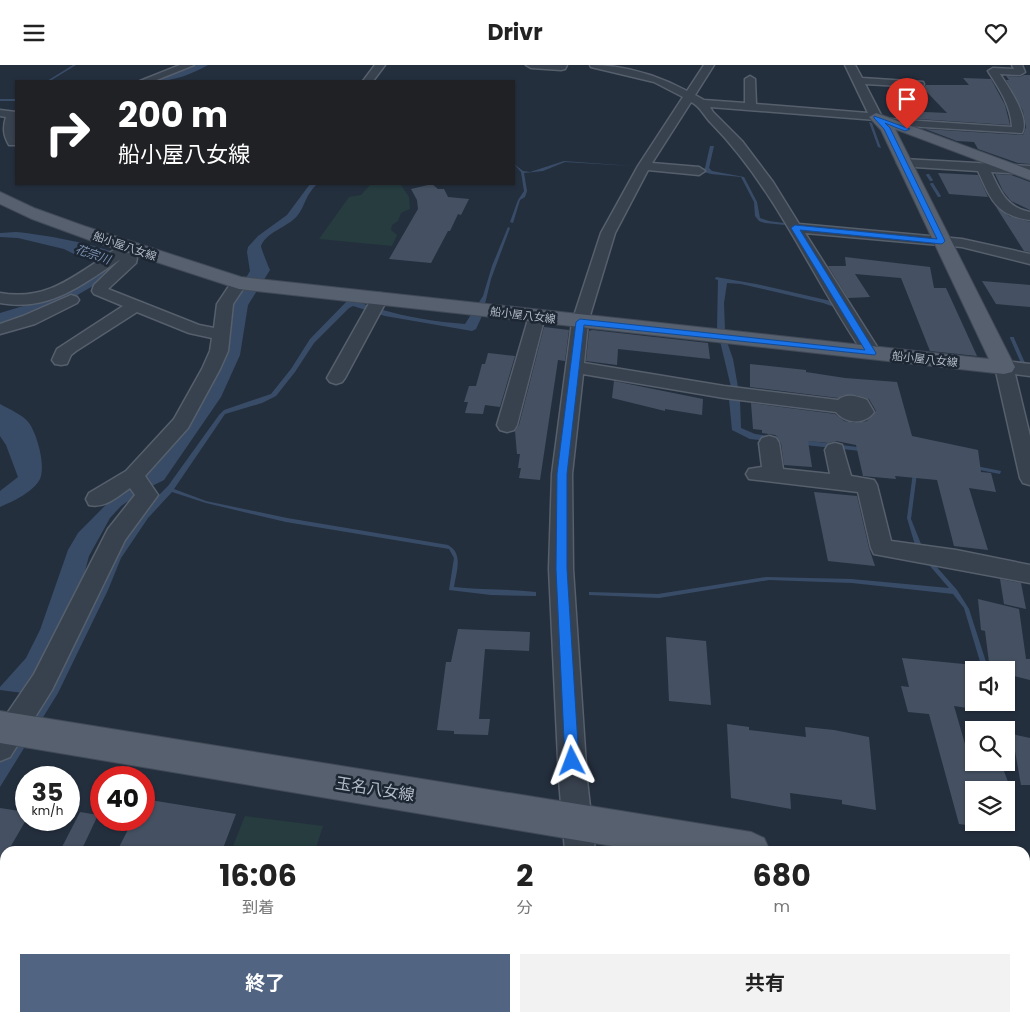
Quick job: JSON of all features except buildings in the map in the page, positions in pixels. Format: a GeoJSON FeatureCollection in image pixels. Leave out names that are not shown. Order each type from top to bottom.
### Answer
{"type":"FeatureCollection","features":[{"type":"Feature","properties":{"kind":"main road"},"geometry":{"type":"LineString","coordinates":[[879,113],[1004,367]]}},
{"type":"Feature","properties":{"kind":"main road"},"geometry":{"type":"LineString","coordinates":[[879,113],[1030,175]]}},
{"type":"Feature","properties":{"kind":"main road","name":"船小屋八女線"},"geometry":{"type":"LineString","coordinates":[[0,197],[36,215],[124,250],[240,283],[376,305],[480,309],[580,322],[1004,367]]}},
{"type":"Feature","properties":{"kind":"main road","name":"玉名八女線"},"geometry":{"type":"LineString","coordinates":[[13,733],[578,837],[689,846]]}},
{"type":"Feature","properties":{"kind":"street"},"geometry":{"type":"LineString","coordinates":[[148,80],[189,65]]}},
{"type":"Feature","properties":{"kind":"street"},"geometry":{"type":"LineString","coordinates":[[369,80],[380,65]]}},
{"type":"Feature","properties":{"kind":"street"},"geometry":{"type":"LineString","coordinates":[[531,65],[561,67],[562,65]]}},
{"type":"Feature","properties":{"kind":"street"},"geometry":{"type":"LineString","coordinates":[[595,65],[658,80],[702,103],[879,113],[1018,131],[1018,121],[1006,91],[993,71],[1022,70]]}},
{"type":"Feature","properties":{"kind":"street"},"geometry":{"type":"LineString","coordinates":[[578,837],[573,780],[562,569],[562,474],[580,322],[608,233],[644,166],[709,65]]}},
{"type":"Feature","properties":{"kind":"street"},"geometry":{"type":"LineString","coordinates":[[850,65],[879,113]]}},
{"type":"Feature","properties":{"kind":"street"},"geometry":{"type":"LineString","coordinates":[[750,79],[751,106]]}},
{"type":"Feature","properties":{"kind":"street"},"geometry":{"type":"LineString","coordinates":[[858,81],[919,84]]}},
{"type":"Feature","properties":{"kind":"street"},"geometry":{"type":"LineString","coordinates":[[702,103],[708,114],[738,144],[795,228],[872,353]]}},
{"type":"Feature","properties":{"kind":"street"},"geometry":{"type":"LineString","coordinates":[[0,113],[12,114],[9,129],[14,141],[0,148]]}},
{"type":"Feature","properties":{"kind":"street"},"geometry":{"type":"LineString","coordinates":[[903,163],[1030,170]]}},
{"type":"Feature","properties":{"kind":"street"},"geometry":{"type":"LineString","coordinates":[[644,166],[699,171]]}},
{"type":"Feature","properties":{"kind":"street"},"geometry":{"type":"LineString","coordinates":[[982,167],[997,198],[1006,209],[1017,215],[1030,216]]}},
{"type":"Feature","properties":{"kind":"street"},"geometry":{"type":"LineString","coordinates":[[795,228],[977,245],[1030,259]]}},
{"type":"Feature","properties":{"kind":"street"},"geometry":{"type":"LineString","coordinates":[[0,298],[22,301],[42,298],[68,286],[124,250],[128,258],[128,263],[100,288],[92,289],[29,320],[0,329]]}},
{"type":"Feature","properties":{"kind":"street"},"geometry":{"type":"LineString","coordinates":[[97,499],[137,482],[181,423],[219,351],[225,304],[240,283]]}},
{"type":"Feature","properties":{"kind":"street"},"geometry":{"type":"LineString","coordinates":[[100,288],[100,291],[195,329],[220,334]]}},
{"type":"Feature","properties":{"kind":"street"},"geometry":{"type":"LineString","coordinates":[[60,360],[63,353],[70,347],[136,305]]}},
{"type":"Feature","properties":{"kind":"street"},"geometry":{"type":"LineString","coordinates":[[336,378],[376,305]]}},
{"type":"Feature","properties":{"kind":"street"},"geometry":{"type":"LineString","coordinates":[[507,425],[537,316]]}},
{"type":"Feature","properties":{"kind":"street"},"geometry":{"type":"LineString","coordinates":[[574,367],[724,392],[842,407]]}},
{"type":"Feature","properties":{"kind":"street"},"geometry":{"type":"LineString","coordinates":[[1030,370],[1004,367],[1030,478]]}},
{"type":"Feature","properties":{"kind":"street"},"geometry":{"type":"LineString","coordinates":[[769,443],[765,475],[867,485],[882,548],[1030,573]]}},
{"type":"Feature","properties":{"kind":"street"},"geometry":{"type":"LineString","coordinates":[[835,451],[842,482]]}},
{"type":"Feature","properties":{"kind":"street"},"geometry":{"type":"LineString","coordinates":[[13,733],[43,682],[116,535],[147,495],[137,482]]}},
{"type":"Feature","properties":{"kind":"green space"},"geometry":{"type":"Polygon","coordinates":[[[370,185],[401,185],[409,197],[410,209],[401,213],[398,221],[392,225],[391,230],[397,235],[392,246],[319,239],[349,197],[361,195],[370,185]]]}},
{"type":"Feature","properties":{"kind":"green space"},"geometry":{"type":"Polygon","coordinates":[[[245,816],[323,826],[317,846],[233,846],[245,816]]]}},
{"type":"Feature","properties":{"kind":"water"},"geometry":{"type":"Polygon","coordinates":[[[196,65],[208,65],[183,76],[169,80],[158,80],[196,65]]]}},
{"type":"Feature","properties":{"kind":"water"},"geometry":{"type":"Polygon","coordinates":[[[710,146],[714,146],[709,168],[712,171],[744,177],[757,202],[760,218],[784,223],[785,225],[759,221],[755,216],[754,202],[741,177],[701,171],[705,168],[710,146]]]}},
{"type":"Feature","properties":{"kind":"water"},"geometry":{"type":"Polygon","coordinates":[[[564,161],[632,166],[565,162],[543,171],[524,173],[527,191],[525,197],[520,200],[513,223],[510,222],[518,200],[524,191],[521,172],[515,165],[523,171],[530,172],[564,161]]]}},
{"type":"Feature","properties":{"kind":"water"},"geometry":{"type":"Polygon","coordinates":[[[309,185],[316,185],[310,192],[297,216],[267,237],[261,246],[270,270],[248,305],[240,355],[221,397],[164,480],[146,489],[121,506],[110,518],[89,556],[80,590],[0,739],[0,687],[26,658],[40,630],[68,550],[78,533],[185,425],[231,303],[250,271],[248,247],[258,236],[287,215],[309,185]]]}},
{"type":"Feature","properties":{"kind":"water"},"geometry":{"type":"Polygon","coordinates":[[[508,227],[510,228],[491,279],[482,316],[476,329],[472,331],[385,316],[353,306],[349,308],[314,343],[276,396],[262,403],[225,414],[174,489],[206,501],[287,518],[448,545],[456,553],[458,564],[454,587],[536,592],[536,596],[491,595],[449,590],[454,558],[449,549],[286,522],[206,503],[172,492],[148,518],[121,558],[108,590],[58,693],[0,787],[0,760],[137,517],[168,486],[219,415],[224,410],[271,394],[291,369],[310,339],[349,299],[400,314],[465,324],[483,296],[492,266],[508,227]]]}},
{"type":"Feature","properties":{"kind":"water","name":"花宗川"},"geometry":{"type":"Polygon","coordinates":[[[16,232],[87,244],[125,257],[98,283],[74,297],[0,327],[0,313],[40,301],[105,265],[97,260],[74,254],[64,249],[18,238],[0,237],[0,233],[16,232]]]}},
{"type":"Feature","properties":{"kind":"water"},"geometry":{"type":"Polygon","coordinates":[[[716,277],[835,302],[840,309],[823,303],[741,284],[727,283],[724,303],[725,330],[717,329],[718,280],[715,279],[716,277]]]}},
{"type":"Feature","properties":{"kind":"water"},"geometry":{"type":"Polygon","coordinates":[[[720,341],[727,342],[733,359],[738,387],[731,387],[720,341]]]}},
{"type":"Feature","properties":{"kind":"water"},"geometry":{"type":"Polygon","coordinates":[[[729,399],[740,400],[741,428],[755,434],[921,455],[1001,471],[1000,474],[919,458],[911,519],[921,544],[915,545],[907,518],[915,457],[750,439],[732,430],[729,399]]]}},
{"type":"Feature","properties":{"kind":"water"},"geometry":{"type":"Polygon","coordinates":[[[0,404],[20,415],[29,423],[38,442],[42,473],[33,488],[17,499],[0,507],[0,491],[18,477],[6,445],[0,436],[0,404]]]}},
{"type":"Feature","properties":{"kind":"water"},"geometry":{"type":"Polygon","coordinates":[[[928,557],[957,590],[969,609],[986,661],[980,661],[964,608],[953,594],[852,583],[769,580],[659,598],[589,595],[589,592],[658,594],[766,577],[851,579],[949,588],[923,558],[928,557]]]}},
{"type":"Feature","properties":{"kind":"pier"},"geometry":{"type":"Polygon","coordinates":[[[0,690],[31,694],[0,741],[0,690]]]}},
{"type":"Feature","properties":{"kind":"waterway"},"geometry":{"type":"LineString","coordinates":[[50,80],[75,65]]}},
{"type":"Feature","properties":{"kind":"waterway"},"geometry":{"type":"LineString","coordinates":[[0,100],[15,100]]}},
{"type":"Feature","properties":{"kind":"waterway"},"geometry":{"type":"LineString","coordinates":[[870,123],[880,147]]}},
{"type":"Feature","properties":{"kind":"waterway"},"geometry":{"type":"LineString","coordinates":[[928,175],[931,180]]}},
{"type":"Feature","properties":{"kind":"waterway"},"geometry":{"type":"LineString","coordinates":[[932,184],[939,196]]}},
{"type":"Feature","properties":{"kind":"waterway"},"geometry":{"type":"LineString","coordinates":[[1012,338],[1023,363]]}},
{"type":"Feature","properties":{"kind":"route"},"geometry":{"type":"LineString","coordinates":[[572,761],[562,569],[562,474],[580,322],[872,353],[795,228],[942,241],[887,128],[876,117],[907,129]]}}]}
